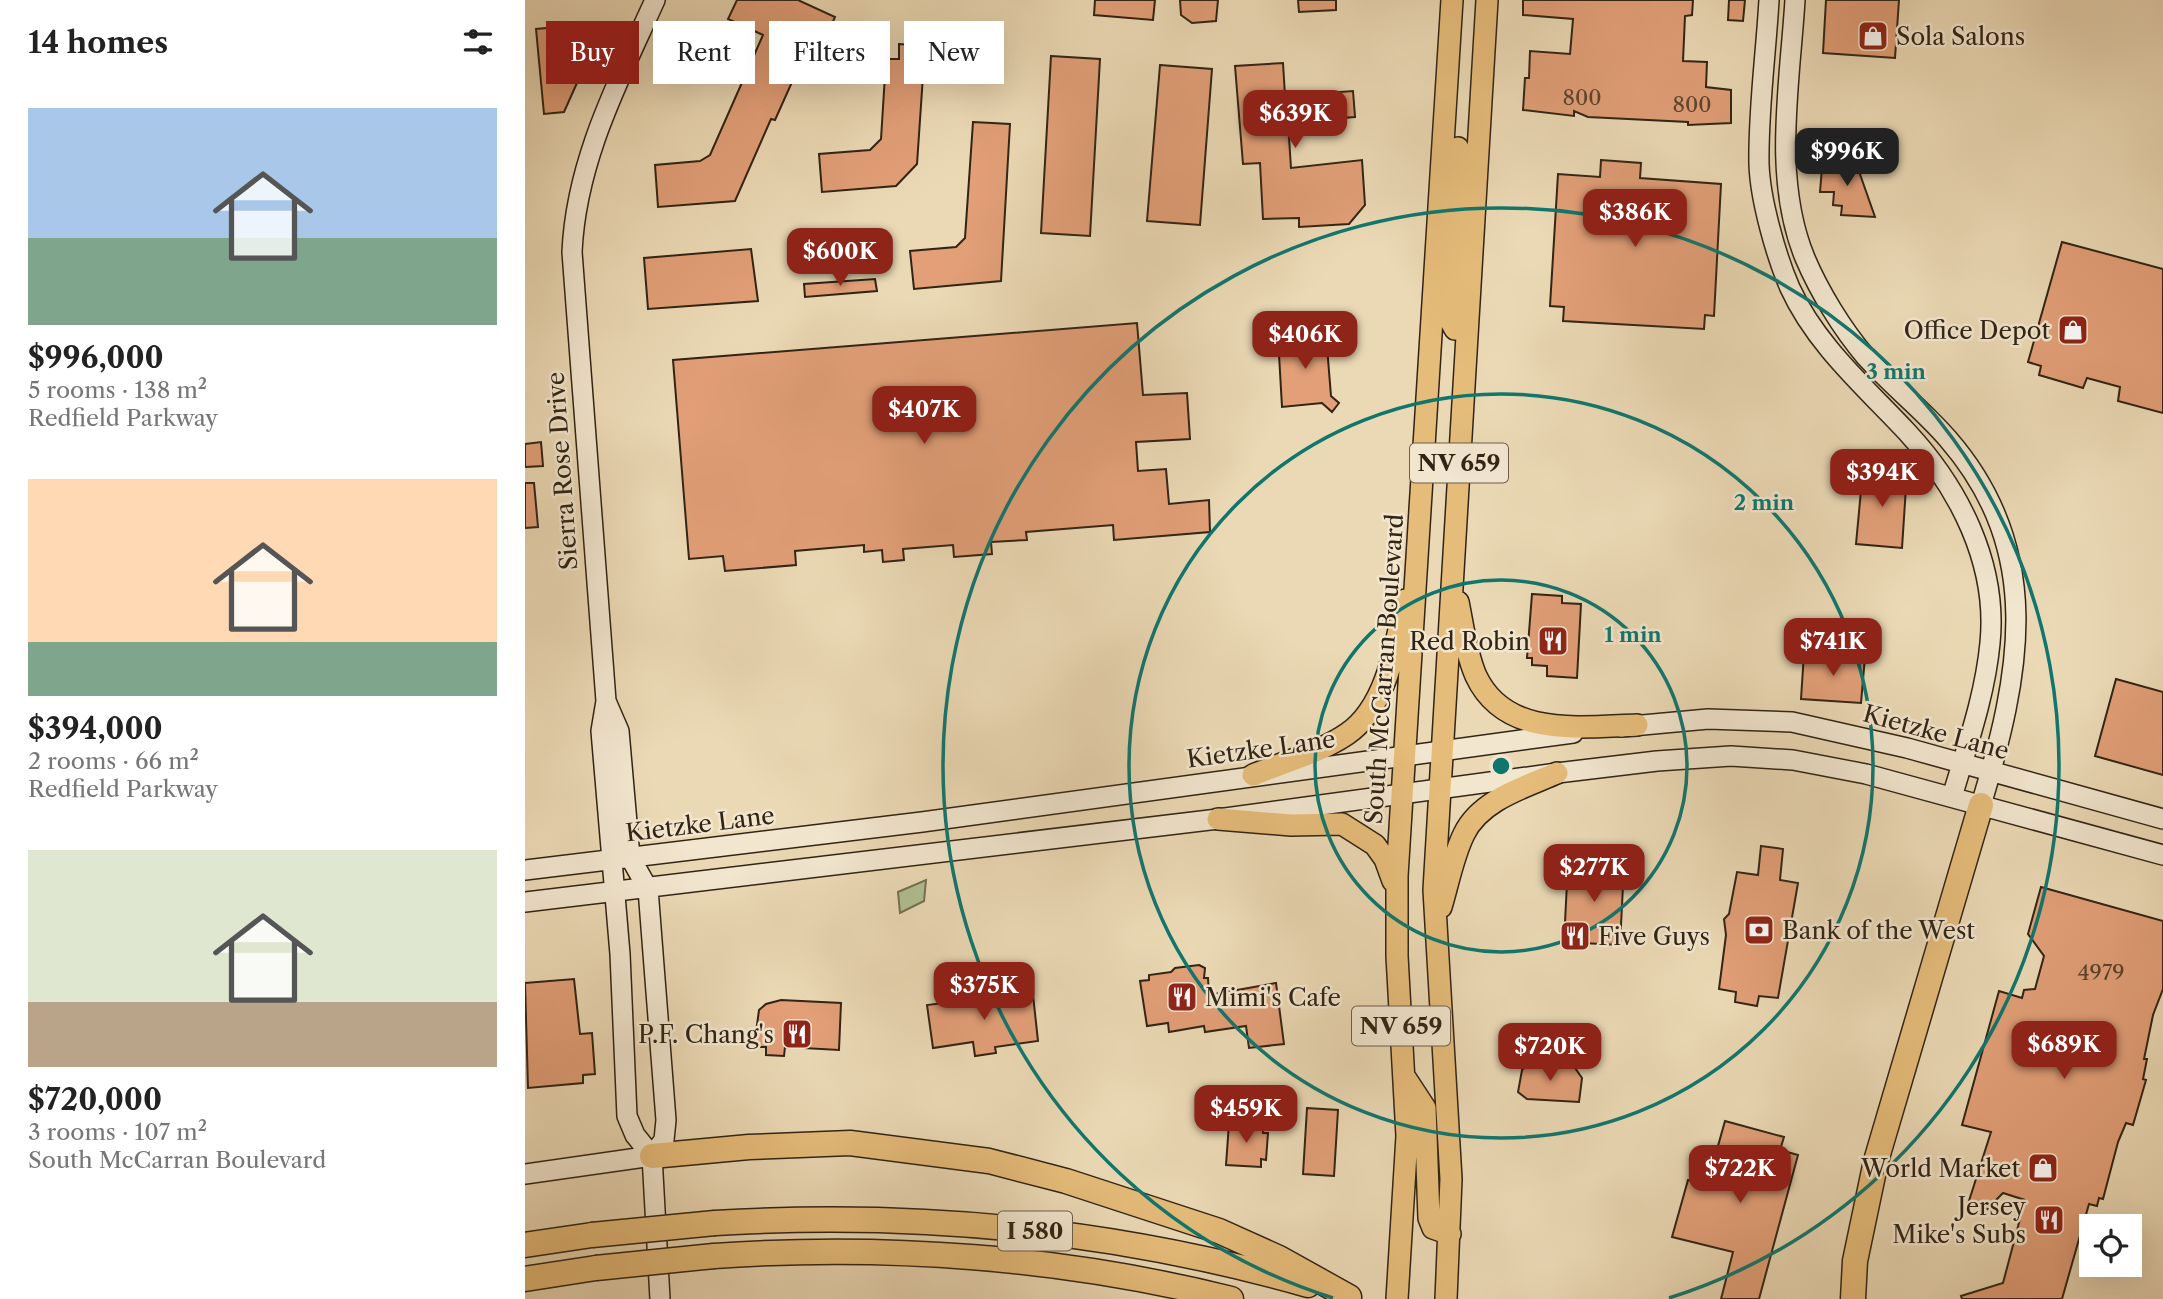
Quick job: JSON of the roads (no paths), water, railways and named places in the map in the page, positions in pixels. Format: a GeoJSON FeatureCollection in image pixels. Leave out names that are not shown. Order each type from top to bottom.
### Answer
{"type":"FeatureCollection","features":[{"type":"Feature","properties":{"kind":"highway"},"geometry":{"type":"LineString","coordinates":[[1853,1299],[1855,1261],[1876,1161],[1981,805]]}},
{"type":"Feature","properties":{"kind":"highway"},"geometry":{"type":"LineString","coordinates":[[652,1156],[748,1147],[850,1143],[989,1161],[1066,1181],[1219,1231],[1279,1258],[1352,1298]]}},
{"type":"Feature","properties":{"kind":"highway","name":"I 580"},"geometry":{"type":"LineString","coordinates":[[525,1245],[592,1235],[715,1223],[875,1220],[1022,1230],[1187,1256],[1352,1298]]}},
{"type":"Feature","properties":{"kind":"highway","name":"I 580"},"geometry":{"type":"LineString","coordinates":[[525,1279],[596,1268],[714,1256],[833,1253],[972,1258],[1111,1275],[1231,1299]]}},
{"type":"Feature","properties":{"kind":"main road","name":"Sierra Rose Drive"},"geometry":{"type":"LineString","coordinates":[[652,1156],[635,1135],[627,1116],[625,1025],[614,893],[620,859],[601,731],[606,701],[572,282],[573,223],[593,143],[655,0]]}},
{"type":"Feature","properties":{"kind":"main road","name":"South McCarran Boulevard"},"geometry":{"type":"LineString","coordinates":[[1397,1299],[1407,1136],[1398,979],[1397,897],[1452,0]]}},
{"type":"Feature","properties":{"kind":"main road"},"geometry":{"type":"LineString","coordinates":[[1474,0],[1476,22],[1484,40]]}},
{"type":"Feature","properties":{"kind":"main road","name":"NV 659"},"geometry":{"type":"LineString","coordinates":[[1446,1299],[1450,1234],[1448,1125],[1435,926],[1440,788],[1487,0]]}},
{"type":"Feature","properties":{"kind":"main road"},"geometry":{"type":"LineString","coordinates":[[1769,0],[1759,166],[1766,206],[1790,287],[1832,353],[1938,470],[1961,506],[1982,564],[1987,586],[1990,640],[1983,687],[1952,797]]}},
{"type":"Feature","properties":{"kind":"main road"},"geometry":{"type":"LineString","coordinates":[[1795,0],[1786,155],[1795,228],[1805,258],[1828,302],[1865,355],[1948,439],[1969,467],[1989,499],[2012,566],[2017,594],[2017,649],[2007,712],[1981,805]]}},
{"type":"Feature","properties":{"kind":"main road"},"geometry":{"type":"LineString","coordinates":[[1448,77],[1458,142],[1449,318],[1455,329],[1467,329]]}},
{"type":"Feature","properties":{"kind":"main road"},"geometry":{"type":"LineString","coordinates":[[1253,775],[1329,744],[1362,721],[1385,682],[1405,603],[1420,522]]}},
{"type":"Feature","properties":{"kind":"main road"},"geometry":{"type":"LineString","coordinates":[[1452,575],[1475,674],[1483,688],[1504,710],[1534,723],[1569,727],[1637,725]]}},
{"type":"Feature","properties":{"kind":"main road","name":"Kietzke Lane"},"geometry":{"type":"LineString","coordinates":[[525,870],[922,822],[1406,753],[1708,719],[1792,722],[1857,736],[2163,819]]}},
{"type":"Feature","properties":{"kind":"main road"},"geometry":{"type":"LineString","coordinates":[[525,902],[1218,819],[1694,757],[1772,758],[1866,774],[2163,855]]}},
{"type":"Feature","properties":{"kind":"main road"},"geometry":{"type":"LineString","coordinates":[[1435,926],[1463,835],[1477,815],[1518,790],[1557,773]]}},
{"type":"Feature","properties":{"kind":"main road"},"geometry":{"type":"LineString","coordinates":[[1218,819],[1291,825],[1342,824],[1375,845],[1385,859],[1397,897]]}},
{"type":"Feature","properties":{"kind":"main road"},"geometry":{"type":"LineString","coordinates":[[620,859],[648,889],[666,1118],[664,1140],[652,1156],[660,1299]]}},
{"type":"Feature","properties":{"kind":"main road"},"geometry":{"type":"LineString","coordinates":[[1405,1078],[1425,1108],[1429,1218],[1433,1228],[1450,1234]]}},
{"type":"Feature","properties":{"kind":"main road"},"geometry":{"type":"LineString","coordinates":[[525,1174],[652,1156]]}},
{"type":"Feature","properties":{"kind":"place","name":"Sola Salons"},"geometry":{"type":"Point","coordinates":[1873,36]}},
{"type":"Feature","properties":{"kind":"place","name":"Office Depot"},"geometry":{"type":"Point","coordinates":[2073,330]}},
{"type":"Feature","properties":{"kind":"place","name":"Red Robin"},"geometry":{"type":"Point","coordinates":[1553,641]}},
{"type":"Feature","properties":{"kind":"place","name":"Bank of the West"},"geometry":{"type":"Point","coordinates":[1759,930]}},
{"type":"Feature","properties":{"kind":"place","name":"Five Guys"},"geometry":{"type":"Point","coordinates":[1575,936]}},
{"type":"Feature","properties":{"kind":"place","name":"Mimi's Cafe"},"geometry":{"type":"Point","coordinates":[1182,997]}},
{"type":"Feature","properties":{"kind":"place","name":"P.F. Chang's"},"geometry":{"type":"Point","coordinates":[797,1034]}},
{"type":"Feature","properties":{"kind":"place","name":"World Market"},"geometry":{"type":"Point","coordinates":[2043,1168]}},
{"type":"Feature","properties":{"kind":"place","name":"Jersey Mike's Subs"},"geometry":{"type":"Point","coordinates":[2049,1220]}}]}
